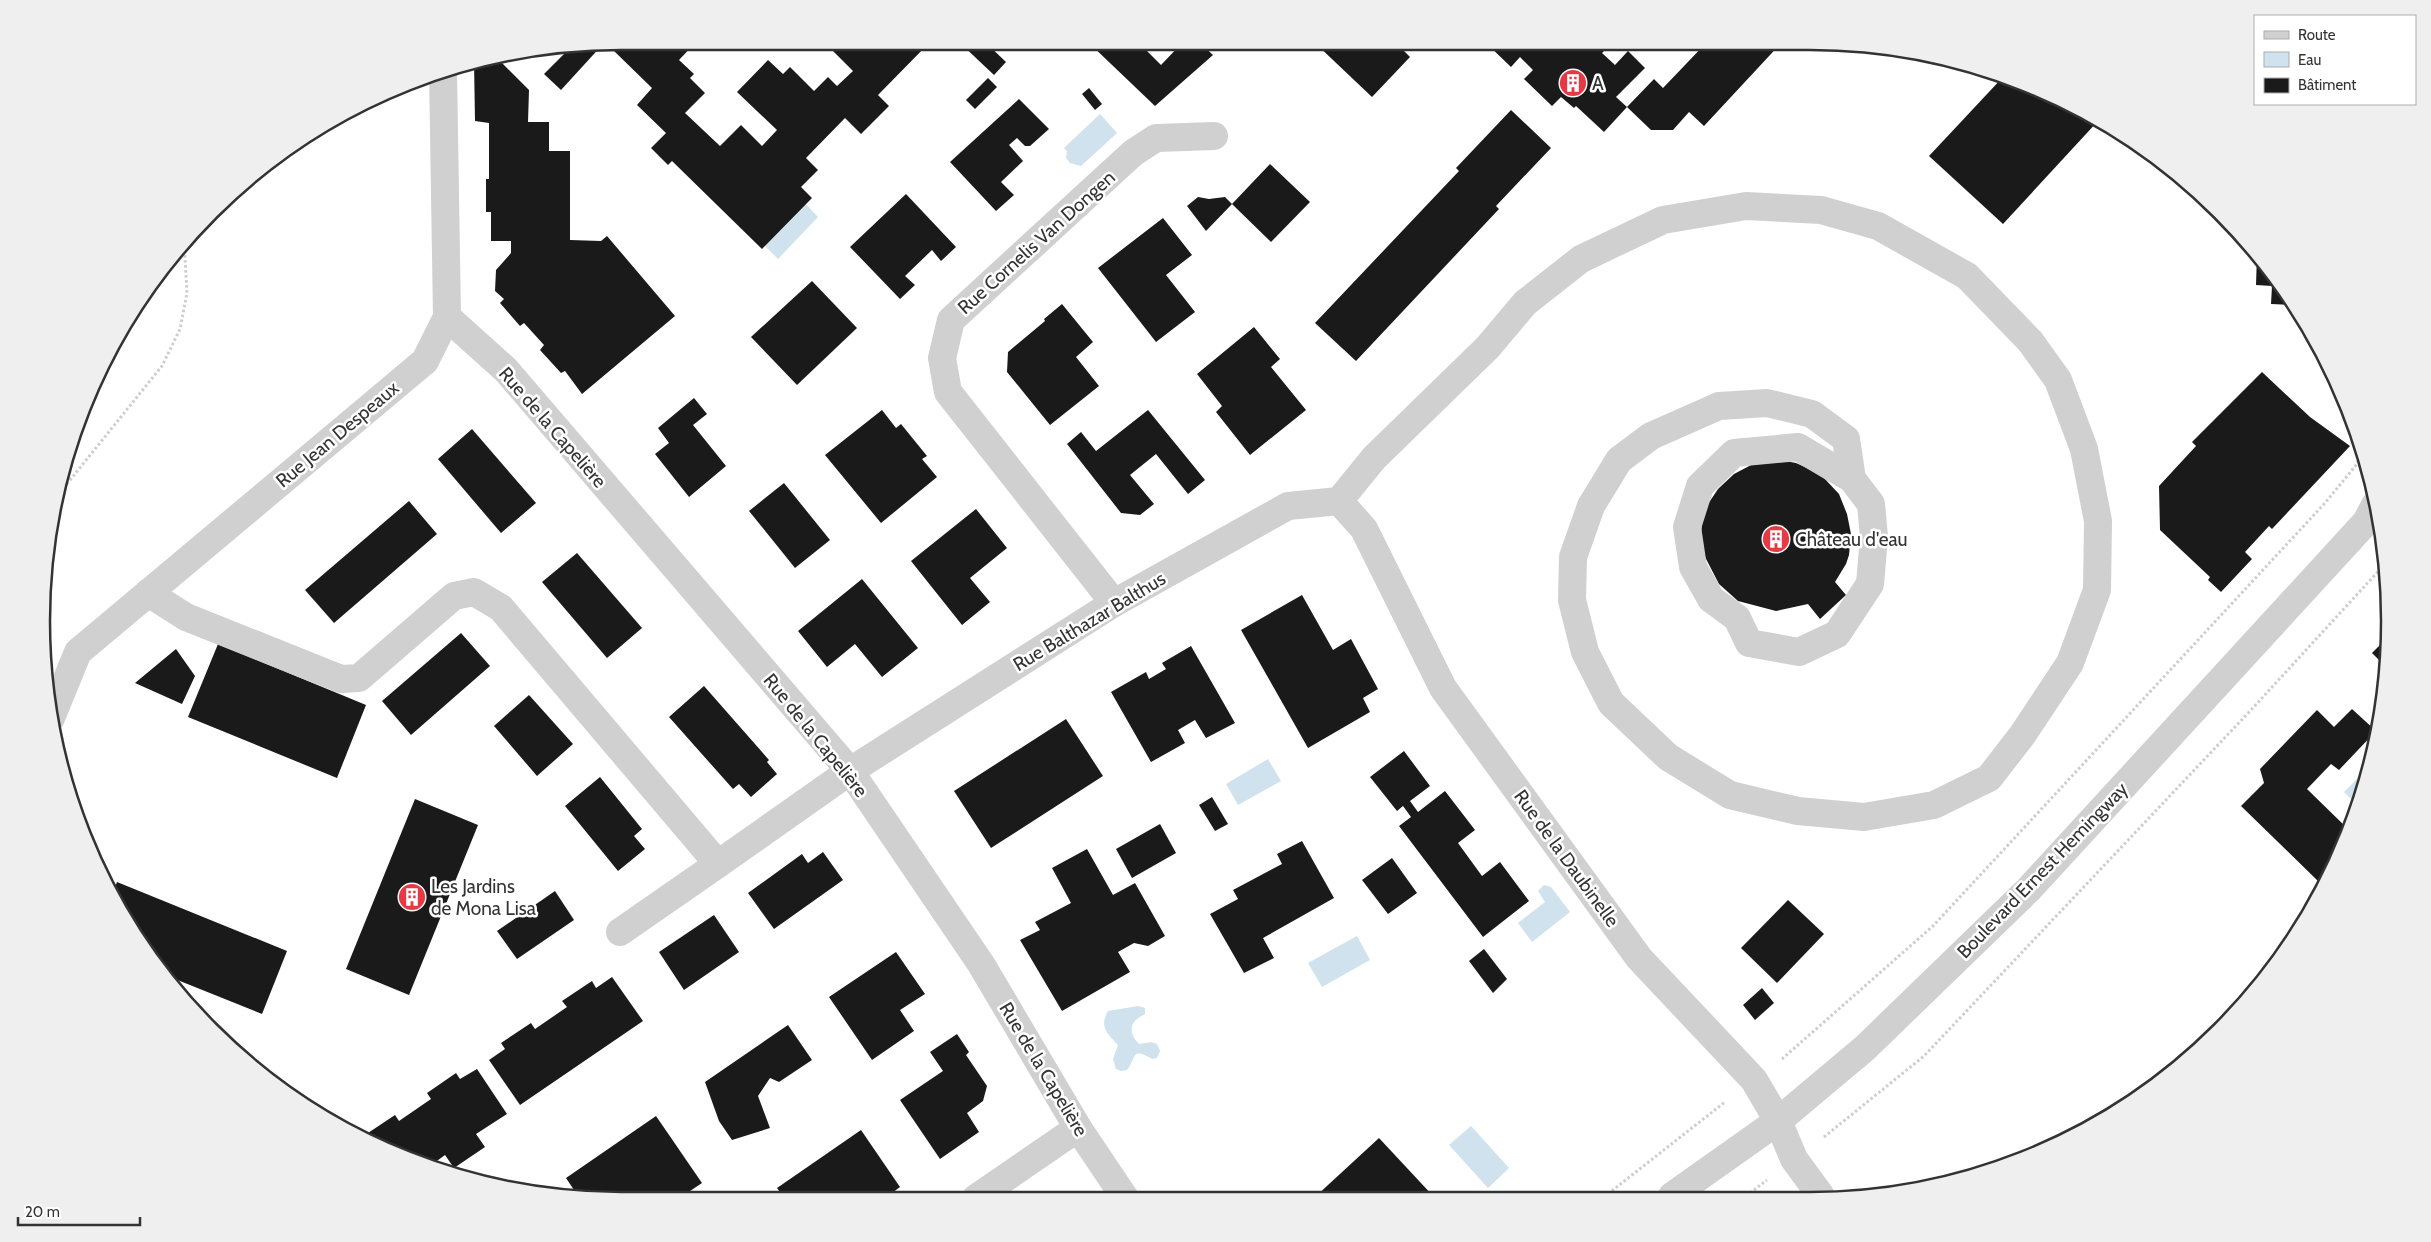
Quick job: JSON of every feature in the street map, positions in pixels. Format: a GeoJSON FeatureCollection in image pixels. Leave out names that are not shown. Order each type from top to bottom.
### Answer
{"type":"FeatureCollection","features":[{"type":"Feature","properties":{"kind":"street","name":"Rue Jean Despeaux"},"geometry":{"type":"LineString","coordinates":[[56,705],[78,652],[425,362],[447,317],[444,78]]}},
{"type":"Feature","properties":{"kind":"street","name":"Rue Cornelis Van Dongen"},"geometry":{"type":"LineString","coordinates":[[1114,603],[948,392],[942,358],[951,320],[1133,153],[1156,138],[1214,136]]}},
{"type":"Feature","properties":{"kind":"street"},"geometry":{"type":"LineString","coordinates":[[1339,501],[1374,458],[1488,347],[1525,302],[1581,259],[1663,220],[1746,206],[1821,210],[1878,226],[1967,276],[2030,341],[2058,380],[2084,450],[2098,521],[2097,590],[2070,663],[2023,734],[1989,778],[1934,805],[1864,817],[1798,811],[1730,795],[1668,757],[1611,702],[1585,652],[1572,600],[1573,557],[1591,506],[1619,460],[1651,436],[1719,406],[1767,403],[1812,414],[1846,439],[1852,479],[1871,504],[1874,537],[1870,584],[1837,634],[1799,652],[1749,643],[1737,618],[1711,599],[1693,567],[1687,527],[1700,486],[1734,453],[1798,447],[1852,479]]}},
{"type":"Feature","properties":{"kind":"street","name":"Rue de la Capelière"},"geometry":{"type":"LineString","coordinates":[[447,317],[506,370],[850,771],[981,964],[1078,1128],[1121,1192]]}},
{"type":"Feature","properties":{"kind":"street","name":"Rue Balthazar Balthus"},"geometry":{"type":"LineString","coordinates":[[620,932],[850,771],[1114,603],[1288,506],[1339,501]]}},
{"type":"Feature","properties":{"kind":"street","name":"Rue de la Daubinelle"},"geometry":{"type":"LineString","coordinates":[[1339,501],[1364,529],[1443,688],[1639,958],[1754,1080],[1778,1121],[1794,1159],[1818,1192]]}},
{"type":"Feature","properties":{"kind":"street","name":"Boulevard Ernest Hemingway"},"geometry":{"type":"LineString","coordinates":[[1678,1192],[1778,1121],[1865,1048],[2029,889],[2366,522],[2371,514]]}},
{"type":"Feature","properties":{"kind":"street"},"geometry":{"type":"LineString","coordinates":[[148,593],[186,617],[341,679],[359,678],[454,596],[474,592],[501,608],[718,864]]}},
{"type":"Feature","properties":{"kind":"street"},"geometry":{"type":"LineString","coordinates":[[985,1192],[1078,1128]]}},
{"type":"Feature","properties":{"kind":"path"},"geometry":{"type":"LineString","coordinates":[[67,484],[162,366],[180,329],[187,292],[185,253]]}},
{"type":"Feature","properties":{"kind":"path"},"geometry":{"type":"LineString","coordinates":[[1610,1192],[1795,1050],[1933,926],[2325,503],[2357,464],[2358,460]]}},
{"type":"Feature","properties":{"kind":"water"},"geometry":{"type":"Polygon","coordinates":[[[1100,114],[1117,133],[1081,166],[1070,163],[1066,158],[1067,151],[1064,148],[1100,114]]]}},
{"type":"Feature","properties":{"kind":"water"},"geometry":{"type":"Polygon","coordinates":[[[803,201],[818,217],[778,259],[762,243],[803,201]]]}},
{"type":"Feature","properties":{"kind":"water"},"geometry":{"type":"Polygon","coordinates":[[[1268,759],[1281,781],[1238,805],[1226,784],[1268,759]]]}},
{"type":"Feature","properties":{"kind":"water"},"geometry":{"type":"Polygon","coordinates":[[[2360,776],[2352,800],[2344,792],[2360,776]]]}},
{"type":"Feature","properties":{"kind":"water"},"geometry":{"type":"Polygon","coordinates":[[[1544,885],[1551,887],[1570,912],[1532,942],[1518,923],[1545,902],[1538,891],[1544,885]]]}},
{"type":"Feature","properties":{"kind":"water"},"geometry":{"type":"Polygon","coordinates":[[[1357,936],[1370,960],[1322,987],[1308,963],[1357,936]]]}},
{"type":"Feature","properties":{"kind":"water"},"geometry":{"type":"Polygon","coordinates":[[[1138,1006],[1145,1008],[1145,1014],[1133,1023],[1132,1031],[1135,1040],[1139,1044],[1151,1042],[1157,1044],[1160,1051],[1157,1058],[1152,1059],[1141,1054],[1135,1055],[1127,1070],[1121,1071],[1116,1069],[1113,1059],[1118,1045],[1104,1026],[1105,1017],[1108,1011],[1138,1006]]]}},
{"type":"Feature","properties":{"kind":"water"},"geometry":{"type":"Polygon","coordinates":[[[1471,1126],[1509,1168],[1488,1188],[1449,1145],[1471,1126]]]}},
{"type":"Feature","properties":{"kind":"building"},"geometry":{"type":"Polygon","coordinates":[[[613,50],[688,50],[679,60],[694,74],[690,78],[705,93],[685,113],[720,146],[741,125],[762,146],[777,130],[737,92],[768,60],[783,74],[790,67],[814,91],[828,77],[837,86],[853,71],[832,50],[922,50],[878,95],[889,106],[861,134],[845,118],[806,158],[818,170],[801,187],[812,198],[762,249],[672,161],[668,165],[651,148],[666,133],[637,105],[652,88],[613,50]]]}},
{"type":"Feature","properties":{"kind":"building"},"geometry":{"type":"Polygon","coordinates":[[[967,50],[993,50],[1006,62],[994,75],[967,50]]]}},
{"type":"Feature","properties":{"kind":"building"},"geometry":{"type":"Polygon","coordinates":[[[1096,50],[1146,50],[1161,65],[1175,50],[1208,50],[1213,55],[1155,106],[1096,50]]]}},
{"type":"Feature","properties":{"kind":"building"},"geometry":{"type":"Polygon","coordinates":[[[1322,50],[1403,50],[1410,57],[1372,97],[1322,50]]]}},
{"type":"Feature","properties":{"kind":"building"},"geometry":{"type":"Polygon","coordinates":[[[1493,50],[1605,50],[1602,53],[1615,65],[1628,51],[1645,68],[1616,97],[1627,107],[1604,132],[1576,106],[1574,108],[1561,97],[1552,106],[1524,79],[1533,70],[1520,57],[1511,67],[1493,50]]]}},
{"type":"Feature","properties":{"kind":"building"},"geometry":{"type":"Polygon","coordinates":[[[1699,50],[1775,50],[1704,126],[1689,112],[1673,130],[1651,130],[1627,107],[1654,79],[1663,88],[1699,50]]]}},
{"type":"Feature","properties":{"kind":"building"},"geometry":{"type":"Polygon","coordinates":[[[597,51],[561,90],[544,74],[565,53],[597,51]]]}},
{"type":"Feature","properties":{"kind":"building"},"geometry":{"type":"Polygon","coordinates":[[[502,63],[529,90],[528,122],[549,122],[549,151],[570,151],[570,240],[601,241],[607,236],[675,316],[582,394],[565,371],[561,373],[540,350],[544,345],[524,323],[520,326],[500,303],[504,299],[495,291],[496,270],[511,253],[511,241],[491,241],[491,212],[486,212],[486,179],[489,179],[489,123],[475,121],[474,69],[502,63]]]}},
{"type":"Feature","properties":{"kind":"building"},"geometry":{"type":"Polygon","coordinates":[[[988,78],[997,87],[975,109],[966,100],[988,78]]]}},
{"type":"Feature","properties":{"kind":"building"},"geometry":{"type":"Polygon","coordinates":[[[1999,82],[2029,93],[2094,125],[2003,224],[1929,156],[1999,82]]]}},
{"type":"Feature","properties":{"kind":"building"},"geometry":{"type":"Polygon","coordinates":[[[1089,88],[1102,104],[1095,110],[1082,94],[1089,88]]]}},
{"type":"Feature","properties":{"kind":"building"},"geometry":{"type":"Polygon","coordinates":[[[1019,99],[1049,129],[1030,146],[1025,146],[1017,138],[1009,145],[1023,161],[1001,182],[1014,195],[996,211],[950,162],[1019,99]]]}},
{"type":"Feature","properties":{"kind":"building"},"geometry":{"type":"Polygon","coordinates":[[[1511,110],[1551,148],[1496,206],[1499,209],[1356,361],[1315,323],[1459,171],[1456,168],[1511,110]]]}},
{"type":"Feature","properties":{"kind":"building"},"geometry":{"type":"Polygon","coordinates":[[[1270,164],[1310,202],[1271,242],[1232,204],[1270,164]]]}},
{"type":"Feature","properties":{"kind":"building"},"geometry":{"type":"Polygon","coordinates":[[[906,194],[956,247],[941,261],[932,250],[905,276],[915,285],[900,299],[850,247],[906,194]]]}},
{"type":"Feature","properties":{"kind":"building"},"geometry":{"type":"Polygon","coordinates":[[[1198,197],[1209,199],[1225,197],[1232,204],[1206,231],[1187,206],[1198,197]]]}},
{"type":"Feature","properties":{"kind":"building"},"geometry":{"type":"Polygon","coordinates":[[[1163,218],[1192,255],[1166,275],[1195,312],[1156,342],[1098,268],[1163,218]]]}},
{"type":"Feature","properties":{"kind":"building"},"geometry":{"type":"Polygon","coordinates":[[[2257,266],[2263,273],[2285,305],[2271,304],[2272,286],[2256,285],[2257,266]]]}},
{"type":"Feature","properties":{"kind":"building"},"geometry":{"type":"Polygon","coordinates":[[[812,281],[857,328],[797,385],[751,337],[812,281]]]}},
{"type":"Feature","properties":{"kind":"building"},"geometry":{"type":"Polygon","coordinates":[[[1062,304],[1093,342],[1076,357],[1099,386],[1050,425],[1007,372],[1008,352],[1062,304]]]}},
{"type":"Feature","properties":{"kind":"building"},"geometry":{"type":"Polygon","coordinates":[[[1254,327],[1280,359],[1271,367],[1306,410],[1250,455],[1216,412],[1222,406],[1197,374],[1254,327]]]}},
{"type":"Feature","properties":{"kind":"building"},"geometry":{"type":"Polygon","coordinates":[[[2262,372],[2310,417],[2350,446],[2272,529],[2269,526],[2245,552],[2252,559],[2221,592],[2208,580],[2210,577],[2160,530],[2159,486],[2196,446],[2192,442],[2262,372]]]}},
{"type":"Feature","properties":{"kind":"building"},"geometry":{"type":"Polygon","coordinates":[[[694,398],[707,414],[693,425],[726,466],[689,497],[655,454],[669,443],[658,428],[694,398]]]}},
{"type":"Feature","properties":{"kind":"building"},"geometry":{"type":"Polygon","coordinates":[[[882,410],[896,428],[901,424],[927,456],[922,459],[937,477],[881,523],[825,455],[882,410]]]}},
{"type":"Feature","properties":{"kind":"building"},"geometry":{"type":"Polygon","coordinates":[[[1148,410],[1205,480],[1188,494],[1156,454],[1130,475],[1154,504],[1140,515],[1121,513],[1067,444],[1081,432],[1096,451],[1148,410]]]}},
{"type":"Feature","properties":{"kind":"building"},"geometry":{"type":"Polygon","coordinates":[[[472,429],[536,503],[501,533],[438,459],[472,429]]]}},
{"type":"Feature","properties":{"kind":"building","name":"Château d'eau"},"geometry":{"type":"Polygon","coordinates":[[[1785,461],[1796,463],[1816,472],[1824,478],[1839,494],[1847,514],[1851,534],[1849,555],[1835,582],[1846,595],[1820,619],[1808,604],[1776,611],[1738,601],[1719,584],[1704,555],[1701,534],[1702,523],[1708,504],[1718,489],[1734,474],[1753,464],[1785,461]]]}},
{"type":"Feature","properties":{"kind":"building"},"geometry":{"type":"Polygon","coordinates":[[[784,483],[830,540],[795,568],[749,511],[784,483]]]}},
{"type":"Feature","properties":{"kind":"building"},"geometry":{"type":"Polygon","coordinates":[[[409,501],[437,534],[334,623],[305,590],[409,501]]]}},
{"type":"Feature","properties":{"kind":"building"},"geometry":{"type":"Polygon","coordinates":[[[976,509],[1007,548],[970,578],[990,602],[962,625],[911,561],[976,509]]]}},
{"type":"Feature","properties":{"kind":"building"},"geometry":{"type":"Polygon","coordinates":[[[577,553],[642,628],[607,658],[542,582],[577,553]]]}},
{"type":"Feature","properties":{"kind":"building"},"geometry":{"type":"Polygon","coordinates":[[[862,579],[918,648],[882,677],[855,644],[827,667],[798,631],[862,579]]]}},
{"type":"Feature","properties":{"kind":"building"},"geometry":{"type":"Polygon","coordinates":[[[1302,595],[1333,650],[1351,639],[1378,689],[1363,698],[1370,712],[1308,748],[1241,630],[1302,595]]]}},
{"type":"Feature","properties":{"kind":"building"},"geometry":{"type":"Polygon","coordinates":[[[461,633],[490,666],[411,735],[382,701],[461,633]]]}},
{"type":"Feature","properties":{"kind":"building"},"geometry":{"type":"Polygon","coordinates":[[[218,644],[366,705],[337,778],[188,717],[218,644]]]}},
{"type":"Feature","properties":{"kind":"building"},"geometry":{"type":"Polygon","coordinates":[[[2380,645],[2380,661],[2372,653],[2380,645]]]}},
{"type":"Feature","properties":{"kind":"building"},"geometry":{"type":"Polygon","coordinates":[[[1191,646],[1235,723],[1206,738],[1195,720],[1178,730],[1185,743],[1151,762],[1111,692],[1146,672],[1149,679],[1166,669],[1162,663],[1191,646]]]}},
{"type":"Feature","properties":{"kind":"building"},"geometry":{"type":"Polygon","coordinates":[[[176,649],[195,676],[182,704],[135,683],[176,649]]]}},
{"type":"Feature","properties":{"kind":"building"},"geometry":{"type":"Polygon","coordinates":[[[704,686],[769,760],[767,762],[777,774],[751,797],[739,784],[733,789],[669,717],[704,686]]]}},
{"type":"Feature","properties":{"kind":"building"},"geometry":{"type":"Polygon","coordinates":[[[529,695],[573,744],[537,776],[494,726],[529,695]]]}},
{"type":"Feature","properties":{"kind":"building"},"geometry":{"type":"Polygon","coordinates":[[[2352,709],[2371,726],[2369,739],[2339,770],[2331,764],[2307,789],[2344,825],[2318,881],[2241,806],[2264,783],[2260,769],[2317,710],[2334,727],[2352,709]]]}},
{"type":"Feature","properties":{"kind":"building"},"geometry":{"type":"Polygon","coordinates":[[[1066,719],[1103,776],[991,848],[954,791],[1066,719]]]}},
{"type":"Feature","properties":{"kind":"building"},"geometry":{"type":"Polygon","coordinates":[[[1404,751],[1430,786],[1410,801],[1418,812],[1445,791],[1475,830],[1458,843],[1482,876],[1500,862],[1529,901],[1483,937],[1399,826],[1411,817],[1403,806],[1397,811],[1370,777],[1404,751]]]}},
{"type":"Feature","properties":{"kind":"building"},"geometry":{"type":"Polygon","coordinates":[[[600,777],[642,829],[634,836],[645,849],[618,871],[565,806],[600,777]]]}},
{"type":"Feature","properties":{"kind":"building"},"geometry":{"type":"Polygon","coordinates":[[[1212,797],[1228,824],[1215,831],[1199,805],[1212,797]]]}},
{"type":"Feature","properties":{"kind":"building","name":"Les Jardins de Mona Lisa"},"geometry":{"type":"Polygon","coordinates":[[[415,799],[478,825],[409,995],[346,969],[415,799]]]}},
{"type":"Feature","properties":{"kind":"building"},"geometry":{"type":"Polygon","coordinates":[[[1160,824],[1176,853],[1132,878],[1116,849],[1160,824]]]}},
{"type":"Feature","properties":{"kind":"building"},"geometry":{"type":"Polygon","coordinates":[[[1302,841],[1334,898],[1263,938],[1274,958],[1244,973],[1210,914],[1238,899],[1233,890],[1282,864],[1277,854],[1302,841]]]}},
{"type":"Feature","properties":{"kind":"building"},"geometry":{"type":"Polygon","coordinates":[[[1087,849],[1113,895],[1135,883],[1165,936],[1148,946],[1134,943],[1118,952],[1130,972],[1062,1011],[1020,940],[1040,930],[1035,922],[1071,903],[1052,868],[1087,849]]]}},
{"type":"Feature","properties":{"kind":"building"},"geometry":{"type":"Polygon","coordinates":[[[823,852],[843,880],[774,929],[748,893],[802,854],[808,863],[823,852]]]}},
{"type":"Feature","properties":{"kind":"building"},"geometry":{"type":"Polygon","coordinates":[[[1392,858],[1417,893],[1388,914],[1362,880],[1392,858]]]}},
{"type":"Feature","properties":{"kind":"building"},"geometry":{"type":"Polygon","coordinates":[[[117,882],[287,951],[262,1014],[177,980],[146,938],[115,886],[117,882]]]}},
{"type":"Feature","properties":{"kind":"building"},"geometry":{"type":"Polygon","coordinates":[[[555,891],[574,920],[517,959],[497,931],[555,891]]]}},
{"type":"Feature","properties":{"kind":"building"},"geometry":{"type":"Polygon","coordinates":[[[1788,900],[1824,934],[1777,983],[1741,948],[1788,900]]]}},
{"type":"Feature","properties":{"kind":"building"},"geometry":{"type":"Polygon","coordinates":[[[714,915],[739,952],[684,990],[659,952],[714,915]]]}},
{"type":"Feature","properties":{"kind":"building"},"geometry":{"type":"Polygon","coordinates":[[[1484,949],[1507,979],[1493,993],[1469,961],[1484,949]]]}},
{"type":"Feature","properties":{"kind":"building"},"geometry":{"type":"Polygon","coordinates":[[[896,952],[925,994],[900,1010],[914,1031],[872,1060],[829,997],[896,952]]]}},
{"type":"Feature","properties":{"kind":"building"},"geometry":{"type":"Polygon","coordinates":[[[612,977],[643,1021],[520,1105],[489,1060],[505,1049],[501,1043],[531,1023],[535,1029],[567,1007],[562,1001],[592,981],[596,988],[612,977]]]}},
{"type":"Feature","properties":{"kind":"building"},"geometry":{"type":"Polygon","coordinates":[[[1762,988],[1774,1003],[1755,1020],[1743,1005],[1762,988]]]}},
{"type":"Feature","properties":{"kind":"building"},"geometry":{"type":"Polygon","coordinates":[[[788,1025],[812,1060],[779,1082],[770,1078],[758,1096],[770,1128],[732,1140],[719,1121],[705,1082],[788,1025]]]}},
{"type":"Feature","properties":{"kind":"building"},"geometry":{"type":"Polygon","coordinates":[[[957,1034],[969,1052],[966,1055],[987,1086],[983,1101],[967,1113],[979,1132],[940,1159],[900,1100],[943,1071],[930,1052],[957,1034]]]}},
{"type":"Feature","properties":{"kind":"building"},"geometry":{"type":"Polygon","coordinates":[[[477,1069],[507,1114],[476,1134],[485,1147],[455,1167],[445,1155],[436,1162],[402,1149],[368,1133],[395,1115],[399,1121],[431,1099],[427,1093],[456,1073],[460,1079],[477,1069]]]}},
{"type":"Feature","properties":{"kind":"building"},"geometry":{"type":"Polygon","coordinates":[[[656,1116],[702,1183],[688,1192],[584,1191],[574,1190],[566,1178],[656,1116]]]}},
{"type":"Feature","properties":{"kind":"building"},"geometry":{"type":"Polygon","coordinates":[[[861,1130],[900,1187],[893,1192],[780,1192],[777,1188],[861,1130]]]}},
{"type":"Feature","properties":{"kind":"building"},"geometry":{"type":"Polygon","coordinates":[[[1379,1138],[1429,1192],[1320,1192],[1379,1138]]]}},
{"type":"Feature","properties":{"kind":"place","name":"A"},"geometry":{"type":"Point","coordinates":[1573,83]}},
{"type":"Feature","properties":{"kind":"place","name":"Château d'eau"},"geometry":{"type":"Point","coordinates":[1776,539]}},
{"type":"Feature","properties":{"kind":"place","name":"Les Jardins de Mona Lisa"},"geometry":{"type":"Point","coordinates":[412,897]}}]}
